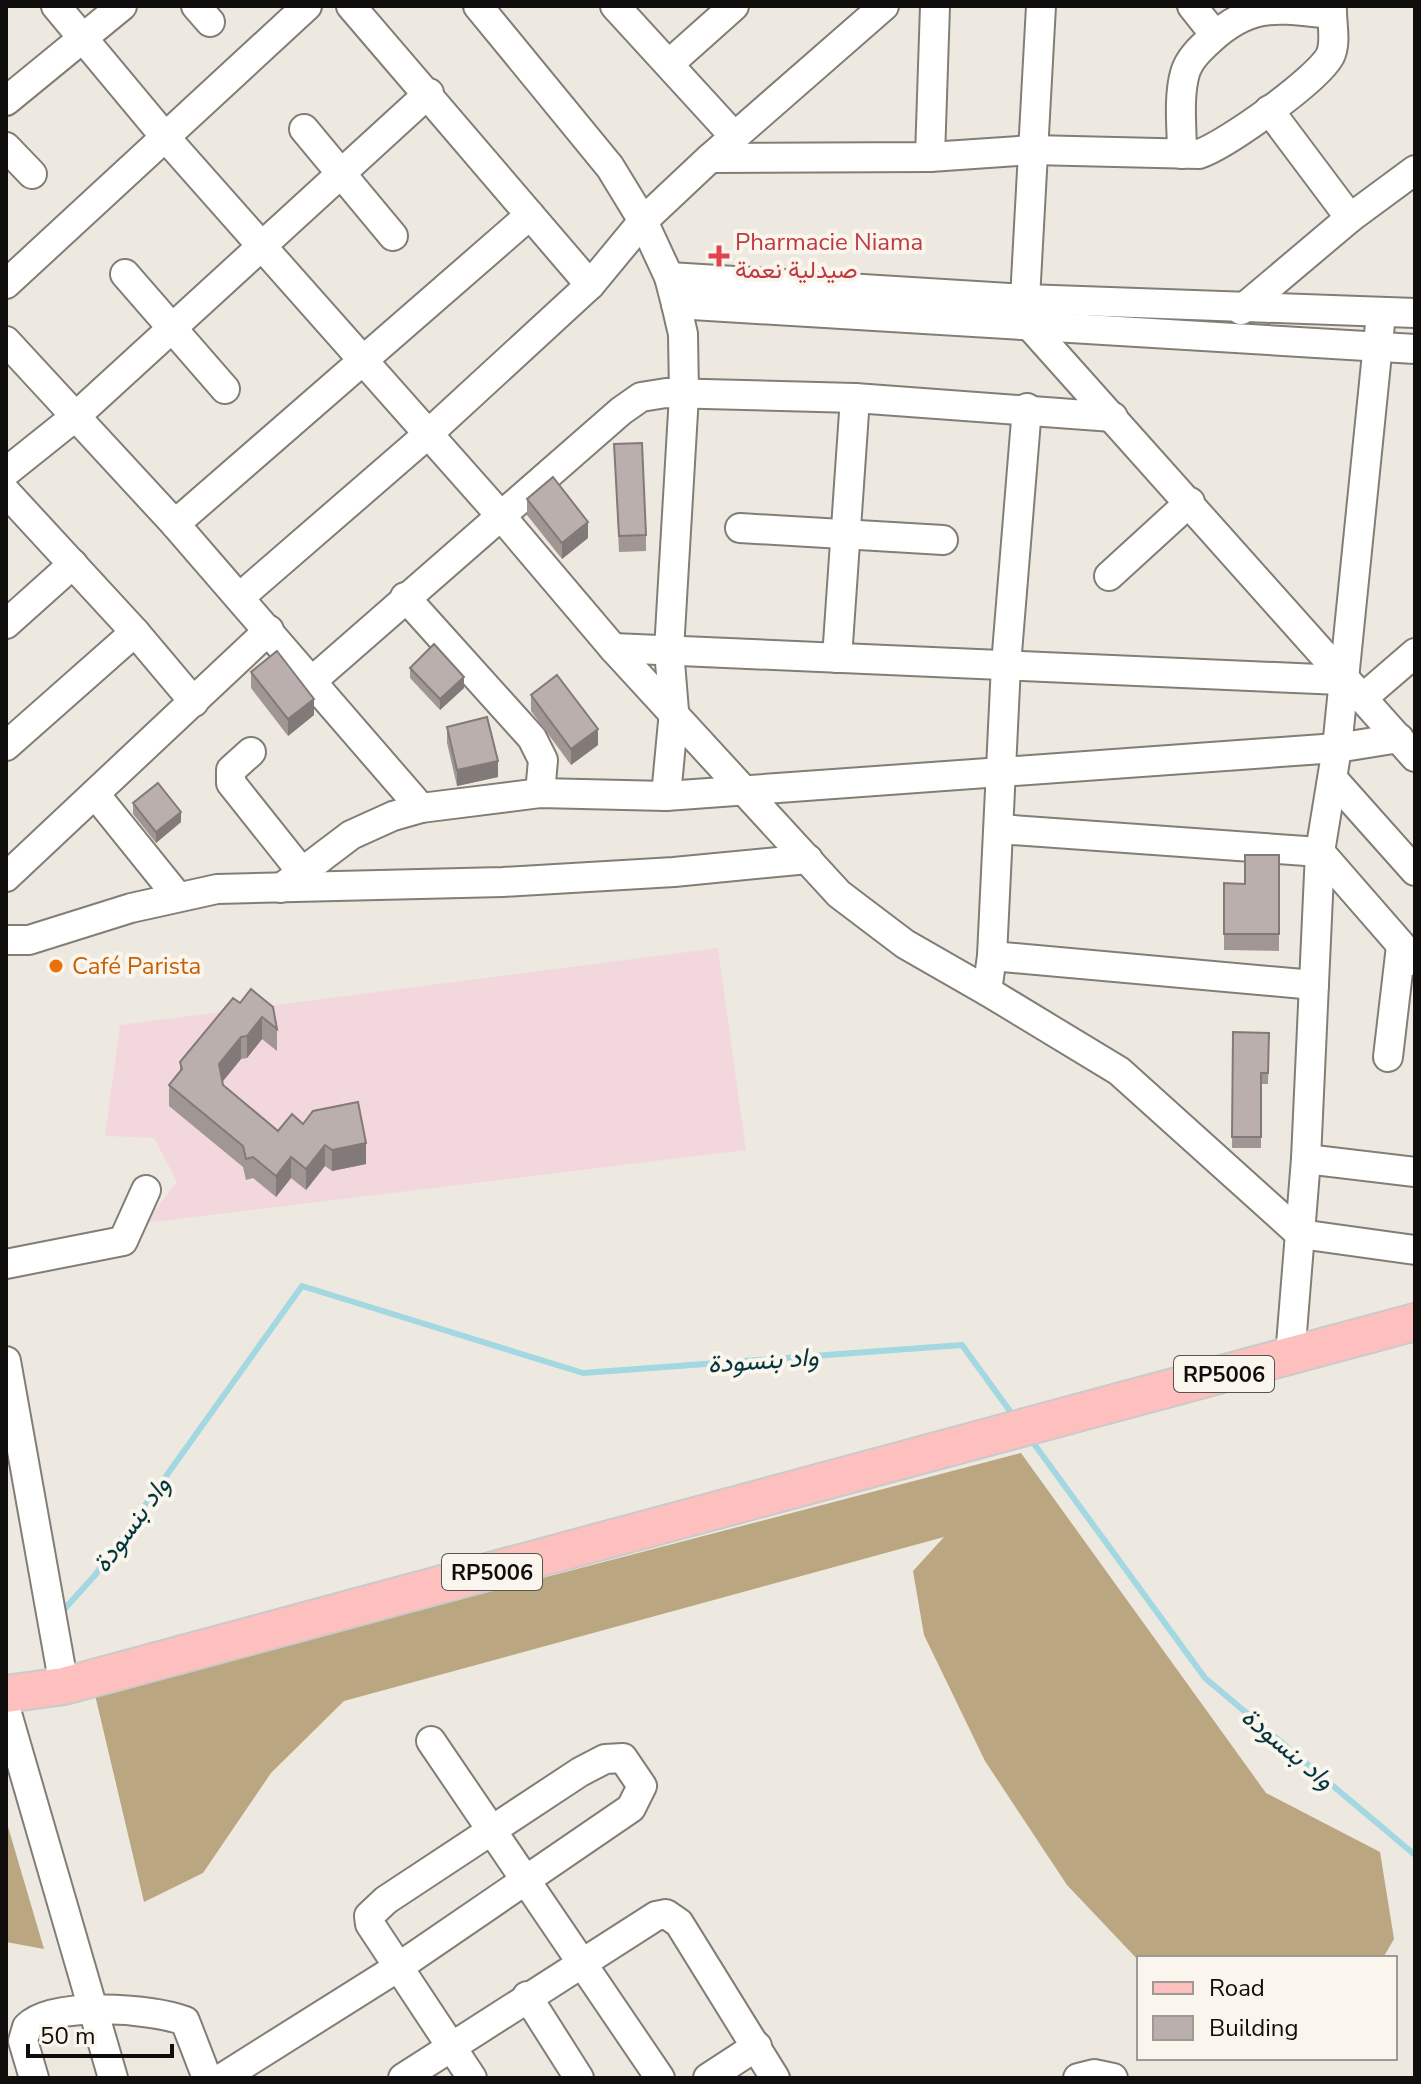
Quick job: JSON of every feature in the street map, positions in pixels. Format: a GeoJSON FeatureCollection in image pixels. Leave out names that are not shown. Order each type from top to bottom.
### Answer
{"type":"FeatureCollection","features":[{"type":"Feature","properties":{"kind":"main road","name":"RP5006"},"geometry":{"type":"LineString","coordinates":[[6,1694],[64,1686],[1415,1322]]}},
{"type":"Feature","properties":{"kind":"street"},"geometry":{"type":"LineString","coordinates":[[56,6],[166,138],[501,516],[613,648],[839,894],[875,924],[1119,1071],[1300,1234],[1415,1250]]}},
{"type":"Feature","properties":{"kind":"street"},"geometry":{"type":"LineString","coordinates":[[6,101],[122,6]]}},
{"type":"Feature","properties":{"kind":"street"},"geometry":{"type":"LineString","coordinates":[[6,284],[307,6]]}},
{"type":"Feature","properties":{"kind":"street"},"geometry":{"type":"LineString","coordinates":[[351,6],[429,93],[590,285]]}},
{"type":"Feature","properties":{"kind":"street"},"geometry":{"type":"LineString","coordinates":[[478,6],[610,167],[643,221],[673,290],[684,351],[684,395],[669,650],[674,711],[666,796]]}},
{"type":"Feature","properties":{"kind":"street"},"geometry":{"type":"LineString","coordinates":[[615,6],[734,136]]}},
{"type":"Feature","properties":{"kind":"street"},"geometry":{"type":"LineString","coordinates":[[669,64],[734,6]]}},
{"type":"Feature","properties":{"kind":"street"},"geometry":{"type":"LineString","coordinates":[[240,597],[427,435],[590,285],[643,221],[710,158],[884,6]]}},
{"type":"Feature","properties":{"kind":"street"},"geometry":{"type":"LineString","coordinates":[[930,157],[935,6]]}},
{"type":"Feature","properties":{"kind":"street"},"geometry":{"type":"LineString","coordinates":[[1041,6],[1032,150],[1027,313],[1113,417],[1407,748]]}},
{"type":"Feature","properties":{"kind":"street"},"geometry":{"type":"LineString","coordinates":[[1192,6],[1215,35]]}},
{"type":"Feature","properties":{"kind":"street"},"geometry":{"type":"LineString","coordinates":[[710,158],[930,157],[1032,150],[1182,154],[1199,154],[1215,147],[1269,110],[1329,57],[1333,45],[1332,10],[1259,9],[1237,18],[1195,54],[1185,72],[1182,154]]}},
{"type":"Feature","properties":{"kind":"street"},"geometry":{"type":"LineString","coordinates":[[6,472],[76,416],[339,172],[429,93]]}},
{"type":"Feature","properties":{"kind":"street"},"geometry":{"type":"LineString","coordinates":[[1269,110],[1350,218]]}},
{"type":"Feature","properties":{"kind":"street"},"geometry":{"type":"LineString","coordinates":[[304,129],[393,236]]}},
{"type":"Feature","properties":{"kind":"street"},"geometry":{"type":"LineString","coordinates":[[6,147],[32,174]]}},
{"type":"Feature","properties":{"kind":"street"},"geometry":{"type":"LineString","coordinates":[[1241,310],[1350,218],[1415,170]]}},
{"type":"Feature","properties":{"kind":"street"},"geometry":{"type":"LineString","coordinates":[[175,524],[530,215]]}},
{"type":"Feature","properties":{"kind":"street"},"geometry":{"type":"LineString","coordinates":[[125,274],[225,389]]}},
{"type":"Feature","properties":{"kind":"street"},"geometry":{"type":"LineString","coordinates":[[673,290],[1027,313],[1415,349]]}},
{"type":"Feature","properties":{"kind":"street"},"geometry":{"type":"LineString","coordinates":[[1027,313],[1241,310],[1415,313]]}},
{"type":"Feature","properties":{"kind":"street"},"geometry":{"type":"LineString","coordinates":[[1290,1357],[1306,1159],[1320,852],[1337,748],[1341,675],[1381,314]]}},
{"type":"Feature","properties":{"kind":"street"},"geometry":{"type":"LineString","coordinates":[[6,341],[240,597],[421,808]]}},
{"type":"Feature","properties":{"kind":"street"},"geometry":{"type":"LineString","coordinates":[[312,681],[635,400],[655,393],[855,398],[1027,408],[1113,417]]}},
{"type":"Feature","properties":{"kind":"street"},"geometry":{"type":"LineString","coordinates":[[837,658],[855,398]]}},
{"type":"Feature","properties":{"kind":"street"},"geometry":{"type":"LineString","coordinates":[[987,991],[992,956],[1006,665],[1027,408]]}},
{"type":"Feature","properties":{"kind":"street"},"geometry":{"type":"LineString","coordinates":[[6,492],[135,632],[194,702]]}},
{"type":"Feature","properties":{"kind":"street"},"geometry":{"type":"LineString","coordinates":[[1109,576],[1190,502]]}},
{"type":"Feature","properties":{"kind":"street"},"geometry":{"type":"LineString","coordinates":[[740,528],[943,540]]}},
{"type":"Feature","properties":{"kind":"street"},"geometry":{"type":"LineString","coordinates":[[6,624],[73,564]]}},
{"type":"Feature","properties":{"kind":"street"},"geometry":{"type":"LineString","coordinates":[[405,597],[532,738],[543,760],[540,793]]}},
{"type":"Feature","properties":{"kind":"street"},"geometry":{"type":"LineString","coordinates":[[6,877],[269,630]]}},
{"type":"Feature","properties":{"kind":"street"},"geometry":{"type":"LineString","coordinates":[[6,746],[135,632]]}},
{"type":"Feature","properties":{"kind":"street"},"geometry":{"type":"LineString","coordinates":[[613,648],[1006,665],[1341,675]]}},
{"type":"Feature","properties":{"kind":"street"},"geometry":{"type":"LineString","coordinates":[[1364,697],[1415,653]]}},
{"type":"Feature","properties":{"kind":"street"},"geometry":{"type":"LineString","coordinates":[[291,879],[362,829],[421,808],[540,793],[666,796],[1337,748],[1407,748]]}},
{"type":"Feature","properties":{"kind":"street"},"geometry":{"type":"LineString","coordinates":[[251,752],[231,770],[231,783],[291,879]]}},
{"type":"Feature","properties":{"kind":"street"},"geometry":{"type":"LineString","coordinates":[[1333,779],[1415,871]]}},
{"type":"Feature","properties":{"kind":"street"},"geometry":{"type":"LineString","coordinates":[[95,794],[178,897]]}},
{"type":"Feature","properties":{"kind":"street"},"geometry":{"type":"LineString","coordinates":[[999,829],[1320,852],[1408,954],[1388,1057]]}},
{"type":"Feature","properties":{"kind":"street"},"geometry":{"type":"LineString","coordinates":[[6,940],[29,940],[178,897],[291,879],[658,873],[808,859]]}},
{"type":"Feature","properties":{"kind":"street"},"geometry":{"type":"LineString","coordinates":[[992,956],[1314,985]]}},
{"type":"Feature","properties":{"kind":"street"},"geometry":{"type":"LineString","coordinates":[[1306,1159],[1415,1172]]}},
{"type":"Feature","properties":{"kind":"street"},"geometry":{"type":"LineString","coordinates":[[6,1264],[123,1241],[146,1190]]}},
{"type":"Feature","properties":{"kind":"street"},"geometry":{"type":"LineString","coordinates":[[6,1361],[64,1686]]}},
{"type":"Feature","properties":{"kind":"street"},"geometry":{"type":"LineString","coordinates":[[6,1710],[113,2078]]}},
{"type":"Feature","properties":{"kind":"street"},"geometry":{"type":"LineString","coordinates":[[431,1741],[660,2078]]}},
{"type":"Feature","properties":{"kind":"street"},"geometry":{"type":"LineString","coordinates":[[222,2078],[400,1966],[631,1808],[641,1792],[638,1777],[623,1758],[605,1759],[370,1914],[370,1924],[400,1966],[472,2078]]}},
{"type":"Feature","properties":{"kind":"street"},"geometry":{"type":"LineString","coordinates":[[403,2078],[656,1916],[673,1915],[757,2046],[772,2077]]}},
{"type":"Feature","properties":{"kind":"street"},"geometry":{"type":"LineString","coordinates":[[527,1996],[579,2078]]}},
{"type":"Feature","properties":{"kind":"street"},"geometry":{"type":"LineString","coordinates":[[34,2078],[23,2041],[27,2027],[45,2015],[93,2010],[148,2012],[185,2021],[207,2078]]}},
{"type":"Feature","properties":{"kind":"street"},"geometry":{"type":"LineString","coordinates":[[708,2078],[757,2046]]}},
{"type":"Feature","properties":{"kind":"street"},"geometry":{"type":"LineString","coordinates":[[1078,2078],[1094,2074],[1113,2078]]}},
{"type":"Feature","properties":{"kind":"shaded area"},"geometry":{"type":"Polygon","coordinates":[[[718,948],[746,1150],[145,1223],[177,1182],[154,1138],[105,1136],[120,1025],[718,948]]]}},
{"type":"Feature","properties":{"kind":"shaded area"},"geometry":{"type":"Polygon","coordinates":[[[1021,1453],[1266,1793],[1380,1852],[1394,1939],[1384,1956],[1137,1956],[1137,1959],[1067,1885],[985,1761],[924,1635],[913,1571],[944,1537],[344,1701],[271,1773],[203,1873],[144,1902],[95,1695],[1021,1453]]]}},
{"type":"Feature","properties":{"kind":"shaded area"},"geometry":{"type":"Polygon","coordinates":[[[6,1820],[44,1949],[6,1942],[6,1820]]]}},
{"type":"Feature","properties":{"kind":"building"},"geometry":{"type":"Polygon","coordinates":[[[642,443],[646,535],[619,536],[614,444],[642,443]]]}},
{"type":"Feature","properties":{"kind":"building"},"geometry":{"type":"Polygon","coordinates":[[[553,477],[588,522],[562,543],[527,499],[553,477]]]}},
{"type":"Feature","properties":{"kind":"building"},"geometry":{"type":"Polygon","coordinates":[[[434,644],[464,677],[440,699],[410,668],[434,644]]]}},
{"type":"Feature","properties":{"kind":"building"},"geometry":{"type":"Polygon","coordinates":[[[277,651],[314,699],[288,719],[251,672],[277,651]]]}},
{"type":"Feature","properties":{"kind":"building"},"geometry":{"type":"Polygon","coordinates":[[[557,675],[598,729],[571,749],[531,695],[557,675]]]}},
{"type":"Feature","properties":{"kind":"building"},"geometry":{"type":"Polygon","coordinates":[[[487,717],[498,761],[457,770],[447,727],[487,717]]]}},
{"type":"Feature","properties":{"kind":"building"},"geometry":{"type":"Polygon","coordinates":[[[158,783],[181,812],[156,832],[133,803],[158,783]]]}},
{"type":"Feature","properties":{"kind":"building"},"geometry":{"type":"Polygon","coordinates":[[[1245,855],[1279,855],[1279,934],[1224,934],[1224,883],[1245,884],[1245,855]]]}},
{"type":"Feature","properties":{"kind":"building"},"geometry":{"type":"Polygon","coordinates":[[[251,989],[273,1007],[277,1029],[262,1017],[247,1036],[241,1037],[219,1064],[223,1085],[278,1131],[292,1114],[303,1124],[313,1111],[358,1102],[366,1143],[332,1150],[325,1145],[306,1169],[291,1157],[276,1176],[253,1157],[246,1159],[243,1146],[169,1085],[182,1069],[180,1062],[233,998],[240,1003],[251,989]]]}},
{"type":"Feature","properties":{"kind":"building"},"geometry":{"type":"Polygon","coordinates":[[[1233,1032],[1269,1033],[1268,1073],[1261,1073],[1261,1137],[1232,1137],[1233,1032]]]}},
{"type":"Feature","properties":{"kind":"waterway","name":"واد بنسودة"},"geometry":{"type":"LineString","coordinates":[[60,1614],[96,1574],[302,1286],[583,1373],[962,1345],[1015,1418]]}},
{"type":"Feature","properties":{"kind":"waterway","name":"واد بنسودة"},"geometry":{"type":"LineString","coordinates":[[1029,1437],[1205,1678],[1415,1855]]}},
{"type":"Feature","properties":{"kind":"place","name":"Pharmacie Niama صيدلية نعمة"},"geometry":{"type":"Point","coordinates":[719,256]}},
{"type":"Feature","properties":{"kind":"place","name":"Café Parista"},"geometry":{"type":"Point","coordinates":[56,966]}}]}
